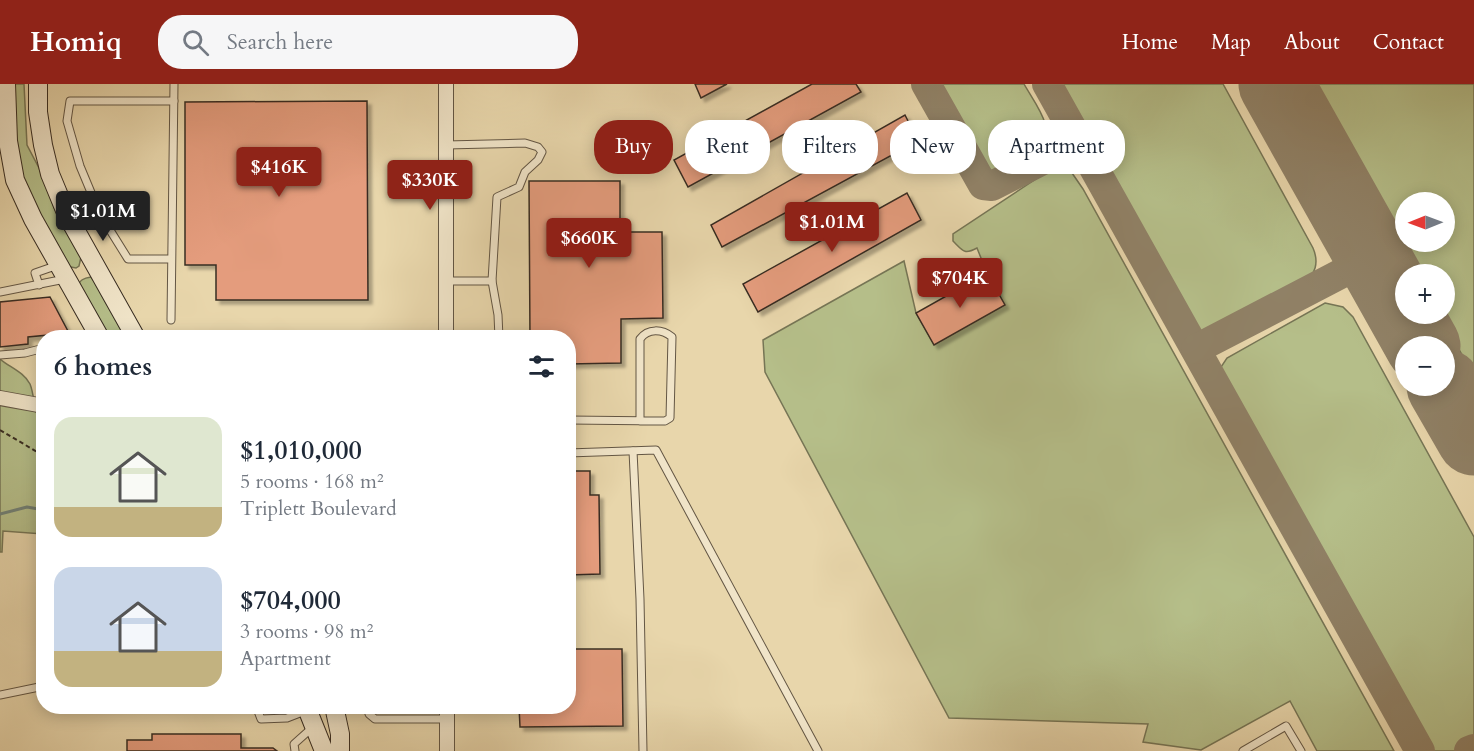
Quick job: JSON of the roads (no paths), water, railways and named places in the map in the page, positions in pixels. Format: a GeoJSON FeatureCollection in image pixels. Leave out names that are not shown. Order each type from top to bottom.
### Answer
{"type":"FeatureCollection","features":[{"type":"Feature","properties":{"kind":"main road"},"geometry":{"type":"LineString","coordinates":[[6,84],[8,180],[33,219],[95,330]]}},
{"type":"Feature","properties":{"kind":"main road"},"geometry":{"type":"LineString","coordinates":[[38,84],[38,112],[50,174],[68,215],[132,330]]}},
{"type":"Feature","properties":{"kind":"main road"},"geometry":{"type":"LineString","coordinates":[[309,714],[324,751]]}},
{"type":"Feature","properties":{"kind":"main road"},"geometry":{"type":"LineString","coordinates":[[336,714],[340,734],[340,751]]}},
{"type":"Feature","properties":{"kind":"street"},"geometry":{"type":"LineString","coordinates":[[446,84],[446,330]]}},
{"type":"Feature","properties":{"kind":"street"},"geometry":{"type":"LineString","coordinates":[[0,398],[36,405]]}},
{"type":"Feature","properties":{"kind":"street"},"geometry":{"type":"LineString","coordinates":[[447,714],[447,751]]}},
{"type":"Feature","properties":{"kind":"lane"},"geometry":{"type":"LineString","coordinates":[[171,320],[174,84]]}},
{"type":"Feature","properties":{"kind":"lane"},"geometry":{"type":"LineString","coordinates":[[171,259],[128,259],[96,204],[80,166],[67,121],[70,101],[174,101]]}},
{"type":"Feature","properties":{"kind":"lane"},"geometry":{"type":"LineString","coordinates":[[446,146],[525,143],[538,147],[542,152],[538,160],[525,172],[519,187],[497,197],[492,281],[499,330]]}},
{"type":"Feature","properties":{"kind":"lane"},"geometry":{"type":"LineString","coordinates":[[39,285],[36,273],[63,271]]}},
{"type":"Feature","properties":{"kind":"lane"},"geometry":{"type":"LineString","coordinates":[[0,292],[39,285],[63,271]]}},
{"type":"Feature","properties":{"kind":"lane"},"geometry":{"type":"LineString","coordinates":[[446,281],[492,281]]}},
{"type":"Feature","properties":{"kind":"lane"},"geometry":{"type":"LineString","coordinates":[[576,420],[640,421],[665,421],[670,418],[672,338],[666,332],[651,331],[644,333],[640,339],[640,421]]}},
{"type":"Feature","properties":{"kind":"lane"},"geometry":{"type":"LineString","coordinates":[[0,355],[36,350]]}},
{"type":"Feature","properties":{"kind":"lane"},"geometry":{"type":"LineString","coordinates":[[576,453],[656,450],[818,751]]}},
{"type":"Feature","properties":{"kind":"lane"},"geometry":{"type":"LineString","coordinates":[[633,451],[640,599],[643,751]]}},
{"type":"Feature","properties":{"kind":"lane"},"geometry":{"type":"LineString","coordinates":[[0,695],[36,688]]}},
{"type":"Feature","properties":{"kind":"lane"},"geometry":{"type":"LineString","coordinates":[[259,714],[261,719],[309,714]]}},
{"type":"Feature","properties":{"kind":"lane"},"geometry":{"type":"LineString","coordinates":[[295,751],[294,744],[309,714]]}},
{"type":"Feature","properties":{"kind":"lane"},"geometry":{"type":"LineString","coordinates":[[369,714],[375,719],[435,714]]}},
{"type":"Feature","properties":{"kind":"lane"},"geometry":{"type":"LineString","coordinates":[[1243,751],[1286,726],[1301,751]]}},
{"type":"Feature","properties":{"kind":"waterway"},"geometry":{"type":"LineString","coordinates":[[0,514],[27,507],[36,509]]}}]}
